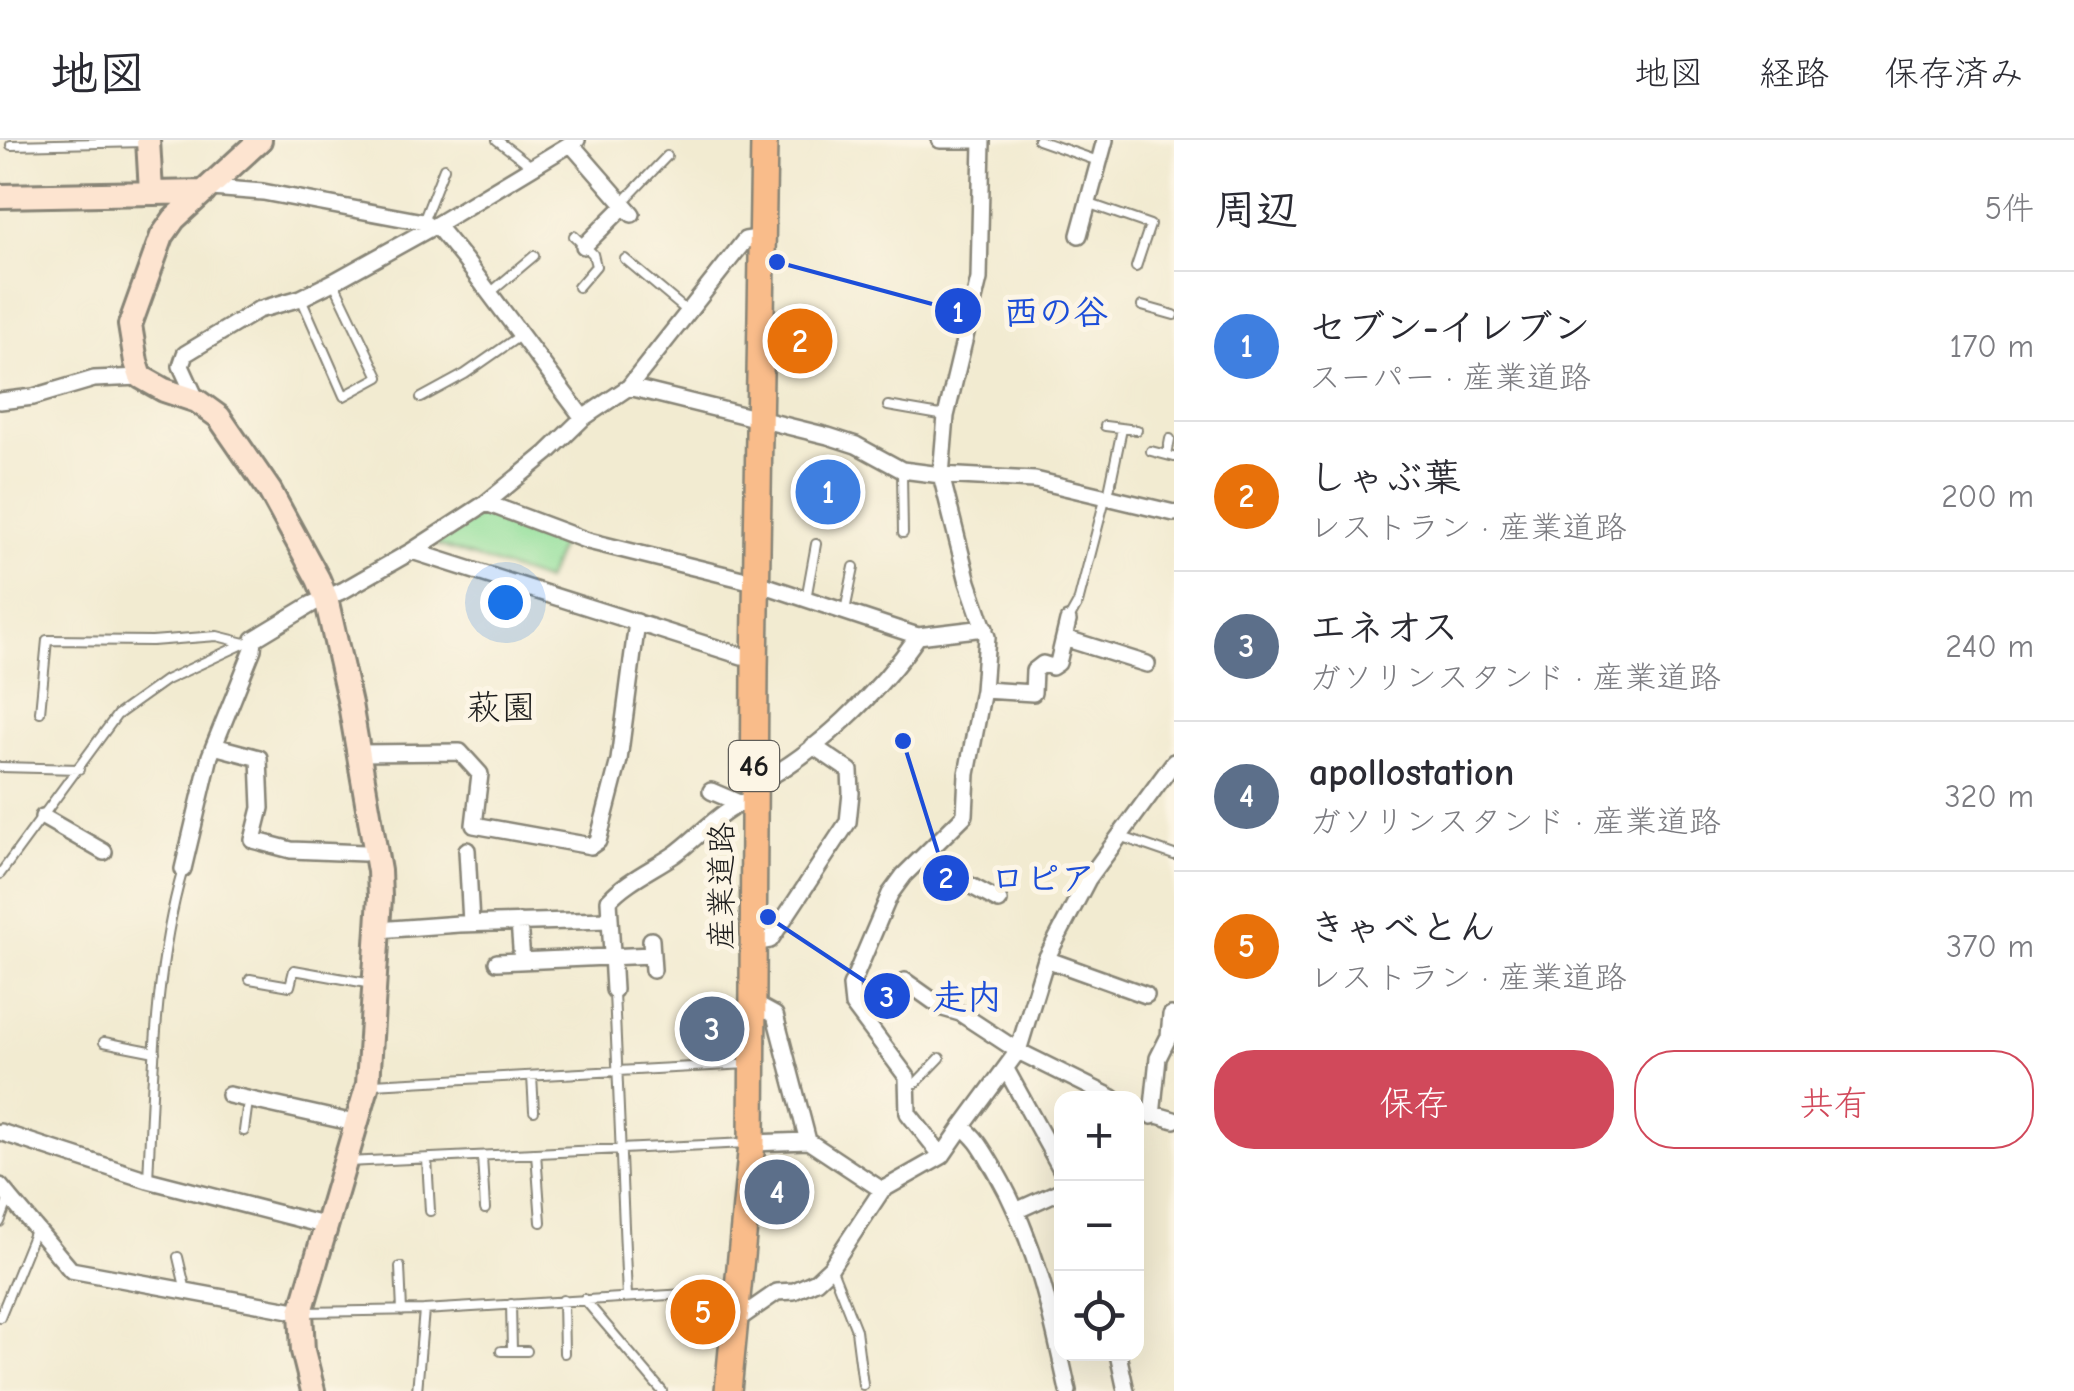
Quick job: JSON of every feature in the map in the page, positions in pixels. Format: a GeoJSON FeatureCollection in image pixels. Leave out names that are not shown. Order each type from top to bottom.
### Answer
{"type":"FeatureCollection","features":[{"type":"Feature","properties":{"kind":"main road","name":"産業道路"},"geometry":{"type":"LineString","coordinates":[[728,1391],[752,1143],[749,795],[758,582],[764,140]]}},
{"type":"Feature","properties":{"kind":"street"},"geometry":{"type":"LineString","coordinates":[[142,377],[130,336],[133,314],[162,236],[174,219],[260,140]]}},
{"type":"Feature","properties":{"kind":"street"},"geometry":{"type":"LineString","coordinates":[[940,140],[982,140],[978,278],[946,416],[942,475],[968,582],[988,638],[983,690],[966,774],[965,815],[890,894],[851,986],[854,1005],[904,1070],[908,1112],[942,1156]]}},
{"type":"Feature","properties":{"kind":"street"},"geometry":{"type":"LineString","coordinates":[[1079,235],[1105,140]]}},
{"type":"Feature","properties":{"kind":"street"},"geometry":{"type":"LineString","coordinates":[[148,141],[150,192]]}},
{"type":"Feature","properties":{"kind":"street"},"geometry":{"type":"LineString","coordinates":[[198,401],[181,366],[184,354],[258,310],[302,298],[333,282],[574,142],[626,208],[579,241]]}},
{"type":"Feature","properties":{"kind":"street"},"geometry":{"type":"LineString","coordinates":[[0,196],[263,192],[430,225],[490,293],[582,418]]}},
{"type":"Feature","properties":{"kind":"street"},"geometry":{"type":"LineString","coordinates":[[183,869],[214,746],[254,649],[250,641],[412,551],[486,503],[547,454],[582,418],[629,386],[745,240],[764,237]]}},
{"type":"Feature","properties":{"kind":"street"},"geometry":{"type":"LineString","coordinates":[[0,400],[94,380],[142,377],[164,390],[198,401],[219,417],[244,451],[326,598],[379,871],[368,1084],[301,1312],[303,1352],[314,1391]]}},
{"type":"Feature","properties":{"kind":"street"},"geometry":{"type":"LineString","coordinates":[[629,386],[856,445],[902,470],[1034,480],[1174,513]]}},
{"type":"Feature","properties":{"kind":"street"},"geometry":{"type":"LineString","coordinates":[[486,503],[588,540],[758,582],[918,636],[985,628]]}},
{"type":"Feature","properties":{"kind":"street"},"geometry":{"type":"LineString","coordinates":[[412,551],[755,657]]}},
{"type":"Feature","properties":{"kind":"street"},"geometry":{"type":"LineString","coordinates":[[983,690],[1033,694],[1034,671],[1043,664],[1058,664],[1068,620]]}},
{"type":"Feature","properties":{"kind":"street"},"geometry":{"type":"LineString","coordinates":[[358,753],[460,752],[480,774],[474,825],[591,846],[598,841],[619,760],[636,622]]}},
{"type":"Feature","properties":{"kind":"street"},"geometry":{"type":"LineString","coordinates":[[614,990],[609,900],[786,770],[888,678],[918,636]]}},
{"type":"Feature","properties":{"kind":"street"},"geometry":{"type":"LineString","coordinates":[[1064,638],[1148,664]]}},
{"type":"Feature","properties":{"kind":"street"},"geometry":{"type":"LineString","coordinates":[[214,746],[259,758],[260,808],[254,840],[291,850],[364,853]]}},
{"type":"Feature","properties":{"kind":"street"},"geometry":{"type":"LineString","coordinates":[[753,943],[770,940],[848,822],[850,771],[813,746]]}},
{"type":"Feature","properties":{"kind":"street"},"geometry":{"type":"LineString","coordinates":[[734,1322],[777,1292],[794,1291],[816,1281],[831,1267],[882,1190],[942,1156],[1018,1051],[1046,959],[1088,879],[1174,762]]}},
{"type":"Feature","properties":{"kind":"street"},"geometry":{"type":"LineString","coordinates":[[711,791],[749,795]]}},
{"type":"Feature","properties":{"kind":"street"},"geometry":{"type":"LineString","coordinates":[[43,817],[104,852]]}},
{"type":"Feature","properties":{"kind":"street"},"geometry":{"type":"LineString","coordinates":[[466,850],[471,924]]}},
{"type":"Feature","properties":{"kind":"street"},"geometry":{"type":"LineString","coordinates":[[921,859],[999,901]]}},
{"type":"Feature","properties":{"kind":"street"},"geometry":{"type":"LineString","coordinates":[[378,930],[609,920]]}},
{"type":"Feature","properties":{"kind":"street"},"geometry":{"type":"LineString","coordinates":[[520,922],[522,961]]}},
{"type":"Feature","properties":{"kind":"street"},"geometry":{"type":"LineString","coordinates":[[497,962],[652,955]]}},
{"type":"Feature","properties":{"kind":"street"},"geometry":{"type":"LineString","coordinates":[[1046,959],[1130,980],[1146,995]]}},
{"type":"Feature","properties":{"kind":"street"},"geometry":{"type":"LineString","coordinates":[[916,982],[943,1008],[964,1007],[1018,1051],[1083,1091]]}},
{"type":"Feature","properties":{"kind":"street"},"geometry":{"type":"LineString","coordinates":[[753,1003],[775,1015],[808,1141]]}},
{"type":"Feature","properties":{"kind":"street"},"geometry":{"type":"LineString","coordinates":[[1152,1116],[1158,1058],[1172,1025]]}},
{"type":"Feature","properties":{"kind":"street"},"geometry":{"type":"LineString","coordinates":[[1007,1071],[1054,1156]]}},
{"type":"Feature","properties":{"kind":"street"},"geometry":{"type":"LineString","coordinates":[[228,1095],[359,1124]]}},
{"type":"Feature","properties":{"kind":"street"},"geometry":{"type":"LineString","coordinates":[[1144,1112],[1174,1120]]}},
{"type":"Feature","properties":{"kind":"street"},"geometry":{"type":"LineString","coordinates":[[962,1127],[974,1135],[1018,1210],[1054,1313]]}},
{"type":"Feature","properties":{"kind":"street"},"geometry":{"type":"LineString","coordinates":[[0,1132],[148,1180],[327,1226]]}},
{"type":"Feature","properties":{"kind":"street"},"geometry":{"type":"LineString","coordinates":[[752,1143],[808,1141],[882,1190]]}},
{"type":"Feature","properties":{"kind":"street"},"geometry":{"type":"LineString","coordinates":[[5,1192],[71,1270],[301,1312]]}},
{"type":"Feature","properties":{"kind":"street"},"geometry":{"type":"LineString","coordinates":[[1018,1210],[1054,1194]]}},
{"type":"Feature","properties":{"kind":"street"},"geometry":{"type":"LineString","coordinates":[[1063,1361],[1068,1391]]}},
{"type":"Feature","properties":{"kind":"street"},"geometry":{"type":"LineString","coordinates":[[1120,1361],[1126,1391]]}},
{"type":"Feature","properties":{"kind":"lane"},"geometry":{"type":"LineString","coordinates":[[497,140],[531,166]]}},
{"type":"Feature","properties":{"kind":"lane"},"geometry":{"type":"LineString","coordinates":[[1038,140],[1098,161]]}},
{"type":"Feature","properties":{"kind":"lane"},"geometry":{"type":"LineString","coordinates":[[11,145],[148,141]]}},
{"type":"Feature","properties":{"kind":"lane"},"geometry":{"type":"LineString","coordinates":[[626,208],[667,156]]}},
{"type":"Feature","properties":{"kind":"lane"},"geometry":{"type":"LineString","coordinates":[[430,225],[444,168]]}},
{"type":"Feature","properties":{"kind":"lane"},"geometry":{"type":"LineString","coordinates":[[1087,203],[1150,225],[1136,267]]}},
{"type":"Feature","properties":{"kind":"lane"},"geometry":{"type":"LineString","coordinates":[[578,287],[596,266],[593,254],[579,241]]}},
{"type":"Feature","properties":{"kind":"lane"},"geometry":{"type":"LineString","coordinates":[[490,293],[534,256]]}},
{"type":"Feature","properties":{"kind":"lane"},"geometry":{"type":"LineString","coordinates":[[625,259],[688,312]]}},
{"type":"Feature","properties":{"kind":"lane"},"geometry":{"type":"LineString","coordinates":[[302,298],[344,396],[379,376],[333,282]]}},
{"type":"Feature","properties":{"kind":"lane"},"geometry":{"type":"LineString","coordinates":[[1142,306],[1174,314]]}},
{"type":"Feature","properties":{"kind":"lane"},"geometry":{"type":"LineString","coordinates":[[422,398],[521,335]]}},
{"type":"Feature","properties":{"kind":"lane"},"geometry":{"type":"LineString","coordinates":[[888,406],[946,416]]}},
{"type":"Feature","properties":{"kind":"lane"},"geometry":{"type":"LineString","coordinates":[[1105,426],[1137,430]]}},
{"type":"Feature","properties":{"kind":"lane"},"geometry":{"type":"LineString","coordinates":[[1068,620],[1078,604],[1122,428]]}},
{"type":"Feature","properties":{"kind":"lane"},"geometry":{"type":"LineString","coordinates":[[1151,451],[1170,456],[1170,439]]}},
{"type":"Feature","properties":{"kind":"lane"},"geometry":{"type":"LineString","coordinates":[[902,470],[903,532]]}},
{"type":"Feature","properties":{"kind":"lane"},"geometry":{"type":"LineString","coordinates":[[806,598],[816,544]]}},
{"type":"Feature","properties":{"kind":"lane"},"geometry":{"type":"LineString","coordinates":[[844,613],[854,567]]}},
{"type":"Feature","properties":{"kind":"lane"},"geometry":{"type":"LineString","coordinates":[[40,712],[47,640],[152,641],[217,636],[250,641]]}},
{"type":"Feature","properties":{"kind":"lane"},"geometry":{"type":"LineString","coordinates":[[0,874],[118,716],[135,700],[166,680],[250,641]]}},
{"type":"Feature","properties":{"kind":"lane"},"geometry":{"type":"LineString","coordinates":[[0,767],[79,768]]}},
{"type":"Feature","properties":{"kind":"lane"},"geometry":{"type":"LineString","coordinates":[[1118,835],[1174,855]]}},
{"type":"Feature","properties":{"kind":"lane"},"geometry":{"type":"LineString","coordinates":[[148,1180],[155,1052],[166,952],[183,869]]}},
{"type":"Feature","properties":{"kind":"lane"},"geometry":{"type":"LineString","coordinates":[[250,979],[290,986],[294,970],[374,985]]}},
{"type":"Feature","properties":{"kind":"lane"},"geometry":{"type":"LineString","coordinates":[[614,990],[627,1297]]}},
{"type":"Feature","properties":{"kind":"lane"},"geometry":{"type":"LineString","coordinates":[[104,1042],[155,1052]]}},
{"type":"Feature","properties":{"kind":"lane"},"geometry":{"type":"LineString","coordinates":[[908,1084],[916,1083],[940,1058]]}},
{"type":"Feature","properties":{"kind":"lane"},"geometry":{"type":"LineString","coordinates":[[368,1084],[753,1064]]}},
{"type":"Feature","properties":{"kind":"lane"},"geometry":{"type":"LineString","coordinates":[[532,1076],[534,1111]]}},
{"type":"Feature","properties":{"kind":"lane"},"geometry":{"type":"LineString","coordinates":[[244,1131],[249,1099]]}},
{"type":"Feature","properties":{"kind":"lane"},"geometry":{"type":"LineString","coordinates":[[347,1162],[752,1143]]}},
{"type":"Feature","properties":{"kind":"lane"},"geometry":{"type":"LineString","coordinates":[[536,1154],[540,1222]]}},
{"type":"Feature","properties":{"kind":"lane"},"geometry":{"type":"LineString","coordinates":[[482,1156],[485,1210]]}},
{"type":"Feature","properties":{"kind":"lane"},"geometry":{"type":"LineString","coordinates":[[427,1158],[430,1211]]}},
{"type":"Feature","properties":{"kind":"lane"},"geometry":{"type":"LineString","coordinates":[[0,1222],[5,1192]]}},
{"type":"Feature","properties":{"kind":"lane"},"geometry":{"type":"LineString","coordinates":[[0,1316],[36,1228]]}},
{"type":"Feature","properties":{"kind":"lane"},"geometry":{"type":"LineString","coordinates":[[178,1257],[186,1291]]}},
{"type":"Feature","properties":{"kind":"lane"},"geometry":{"type":"LineString","coordinates":[[400,1267],[402,1311]]}},
{"type":"Feature","properties":{"kind":"lane"},"geometry":{"type":"LineString","coordinates":[[831,1267],[856,1330],[863,1386]]}},
{"type":"Feature","properties":{"kind":"lane"},"geometry":{"type":"LineString","coordinates":[[301,1312],[424,1310],[739,1291]]}},
{"type":"Feature","properties":{"kind":"lane"},"geometry":{"type":"LineString","coordinates":[[584,1299],[662,1391]]}},
{"type":"Feature","properties":{"kind":"lane"},"geometry":{"type":"LineString","coordinates":[[563,1300],[564,1353]]}},
{"type":"Feature","properties":{"kind":"lane"},"geometry":{"type":"LineString","coordinates":[[510,1304],[512,1351]]}},
{"type":"Feature","properties":{"kind":"lane"},"geometry":{"type":"LineString","coordinates":[[417,1391],[424,1310]]}},
{"type":"Feature","properties":{"kind":"lane"},"geometry":{"type":"LineString","coordinates":[[501,1351],[527,1350]]}},
{"type":"Feature","properties":{"kind":"green space"},"geometry":{"type":"Polygon","coordinates":[[[493,510],[564,537],[546,581],[437,545],[437,540],[482,512],[493,510]]]}},
{"type":"Feature","properties":{"kind":"place","name":"西の谷"},"geometry":{"type":"Point","coordinates":[777,262]}},
{"type":"Feature","properties":{"kind":"place","name":"しゃぶ葉"},"geometry":{"type":"Point","coordinates":[800,341]}},
{"type":"Feature","properties":{"kind":"place","name":"セブン-イレブン"},"geometry":{"type":"Point","coordinates":[828,492]}},
{"type":"Feature","properties":{"kind":"place","name":"ロピア"},"geometry":{"type":"Point","coordinates":[903,741]}},
{"type":"Feature","properties":{"kind":"place","name":"走内"},"geometry":{"type":"Point","coordinates":[768,917]}},
{"type":"Feature","properties":{"kind":"place","name":"エネオス"},"geometry":{"type":"Point","coordinates":[712,1029]}},
{"type":"Feature","properties":{"kind":"place","name":"apollostation"},"geometry":{"type":"Point","coordinates":[777,1192]}},
{"type":"Feature","properties":{"kind":"place","name":"きゃべとん"},"geometry":{"type":"Point","coordinates":[703,1312]}},
{"type":"Feature","properties":{"kind":"district","name":"萩園"},"geometry":{"type":"Point","coordinates":[501,707]}}]}
